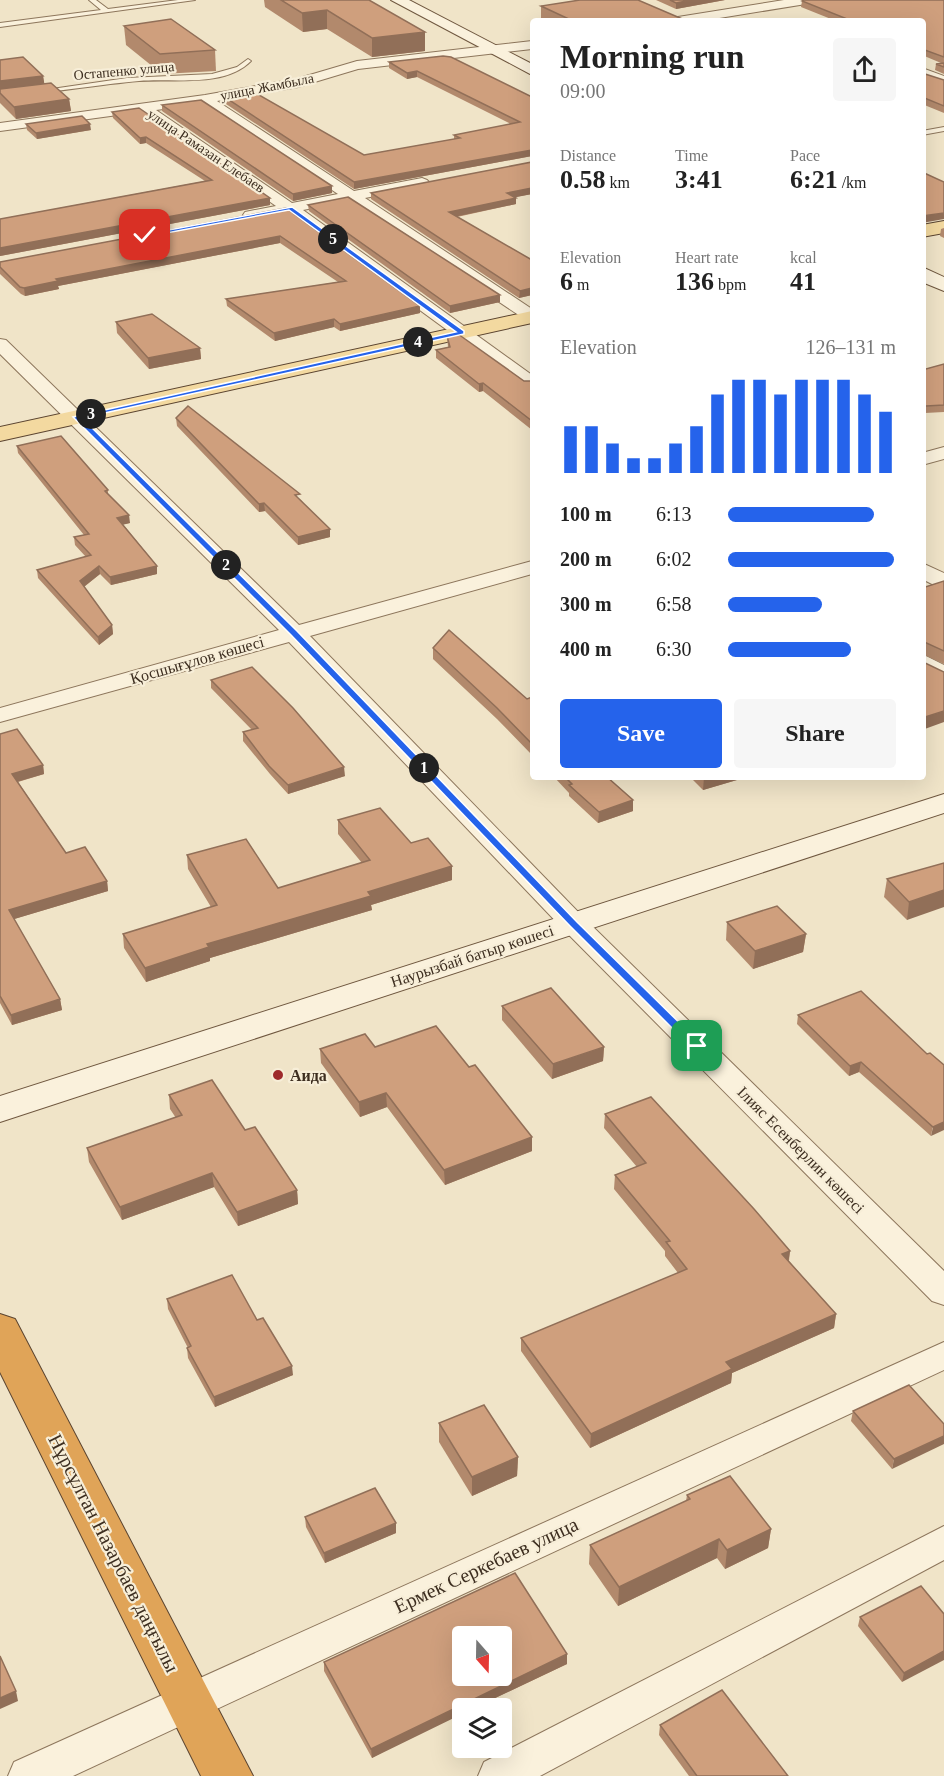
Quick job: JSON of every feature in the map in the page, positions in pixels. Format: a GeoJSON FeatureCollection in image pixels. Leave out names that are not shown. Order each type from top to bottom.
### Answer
{"type":"FeatureCollection","features":[{"type":"Feature","properties":{"kind":"highway","name":"Нұрсұлтан Назарбаев даңғылы"},"geometry":{"type":"LineString","coordinates":[[0,1330],[227,1776]]}},
{"type":"Feature","properties":{"kind":"main road"},"geometry":{"type":"LineString","coordinates":[[926,230],[944,227]]}},
{"type":"Feature","properties":{"kind":"main road"},"geometry":{"type":"LineString","coordinates":[[0,434],[530,317]]}},
{"type":"Feature","properties":{"kind":"street"},"geometry":{"type":"LineString","coordinates":[[399,0],[530,69]]}},
{"type":"Feature","properties":{"kind":"street"},"geometry":{"type":"LineString","coordinates":[[751,0],[793,17]]}},
{"type":"Feature","properties":{"kind":"street"},"geometry":{"type":"LineString","coordinates":[[696,18],[806,0]]}},
{"type":"Feature","properties":{"kind":"street","name":"улица Жамбыла"},"geometry":{"type":"LineString","coordinates":[[0,127],[205,99],[298,83],[357,65],[530,45]]}},
{"type":"Feature","properties":{"kind":"street"},"geometry":{"type":"LineString","coordinates":[[926,74],[944,81]]}},
{"type":"Feature","properties":{"kind":"street"},"geometry":{"type":"LineString","coordinates":[[205,99],[530,316]]}},
{"type":"Feature","properties":{"kind":"street","name":"улица Рамазан Елебаев"},"geometry":{"type":"LineString","coordinates":[[142,107],[290,208],[530,382]]}},
{"type":"Feature","properties":{"kind":"street"},"geometry":{"type":"LineString","coordinates":[[232,219],[442,179]]}},
{"type":"Feature","properties":{"kind":"street"},"geometry":{"type":"LineString","coordinates":[[926,275],[944,285]]}},
{"type":"Feature","properties":{"kind":"street","name":"Ілияс Есенберлин көшесі"},"geometry":{"type":"LineString","coordinates":[[0,344],[77,417],[294,633],[573,924],[944,1292]]}},
{"type":"Feature","properties":{"kind":"street"},"geometry":{"type":"LineString","coordinates":[[926,458],[944,453]]}},
{"type":"Feature","properties":{"kind":"street","name":"Қосшығұлов көшесі"},"geometry":{"type":"LineString","coordinates":[[0,715],[530,568]]}},
{"type":"Feature","properties":{"kind":"street"},"geometry":{"type":"LineString","coordinates":[[926,572],[944,583]]}},
{"type":"Feature","properties":{"kind":"street"},"geometry":{"type":"LineString","coordinates":[[926,664],[944,676]]}},
{"type":"Feature","properties":{"kind":"street","name":"Наурызбай батыр көшесі"},"geometry":{"type":"LineString","coordinates":[[0,1109],[944,803]]}},
{"type":"Feature","properties":{"kind":"street","name":"Ермек Серкебаев улица"},"geometry":{"type":"LineString","coordinates":[[29,1776],[944,1354]]}},
{"type":"Feature","properties":{"kind":"street"},"geometry":{"type":"LineString","coordinates":[[499,1776],[944,1542]]}},
{"type":"Feature","properties":{"kind":"lane"},"geometry":{"type":"LineString","coordinates":[[92,0],[106,11]]}},
{"type":"Feature","properties":{"kind":"lane"},"geometry":{"type":"LineString","coordinates":[[0,25],[192,0]]}},
{"type":"Feature","properties":{"kind":"lane","name":"Остапенко улица"},"geometry":{"type":"LineString","coordinates":[[35,92],[140,78],[200,76],[229,71],[248,61]]}},
{"type":"Feature","properties":{"kind":"lane"},"geometry":{"type":"LineString","coordinates":[[926,132],[944,129]]}},
{"type":"Feature","properties":{"kind":"building"},"geometry":{"type":"Polygon","coordinates":[[[281,0],[369,0],[425,32],[372,38],[327,10],[302,13],[281,0]]]}},
{"type":"Feature","properties":{"kind":"building"},"geometry":{"type":"Polygon","coordinates":[[[580,0],[638,0],[680,18],[567,18],[541,6],[580,0]]]}},
{"type":"Feature","properties":{"kind":"building"},"geometry":{"type":"Polygon","coordinates":[[[670,0],[691,0],[676,3],[670,0]]]}},
{"type":"Feature","properties":{"kind":"building"},"geometry":{"type":"Polygon","coordinates":[[[944,0],[944,57],[926,50],[926,18],[844,18],[802,1],[944,0]]]}},
{"type":"Feature","properties":{"kind":"building"},"geometry":{"type":"Polygon","coordinates":[[[171,19],[215,50],[160,54],[124,26],[171,19]]]}},
{"type":"Feature","properties":{"kind":"building"},"geometry":{"type":"Polygon","coordinates":[[[23,57],[43,76],[0,81],[0,60],[23,57]]]}},
{"type":"Feature","properties":{"kind":"building"},"geometry":{"type":"Polygon","coordinates":[[[451,57],[530,96],[530,150],[354,182],[223,96],[252,91],[364,155],[460,138],[454,135],[520,122],[417,71],[407,73],[389,62],[451,57]]]}},
{"type":"Feature","properties":{"kind":"building"},"geometry":{"type":"Polygon","coordinates":[[[926,74],[944,80],[944,106],[926,99],[926,74]]]}},
{"type":"Feature","properties":{"kind":"building"},"geometry":{"type":"Polygon","coordinates":[[[51,83],[69,99],[14,107],[0,93],[0,89],[51,83]]]}},
{"type":"Feature","properties":{"kind":"building"},"geometry":{"type":"Polygon","coordinates":[[[201,100],[332,186],[293,194],[162,105],[201,100]]]}},
{"type":"Feature","properties":{"kind":"building"},"geometry":{"type":"Polygon","coordinates":[[[139,108],[270,198],[0,248],[0,219],[212,180],[146,137],[140,138],[112,112],[139,108]]]}},
{"type":"Feature","properties":{"kind":"building"},"geometry":{"type":"Polygon","coordinates":[[[82,116],[90,124],[36,133],[26,124],[82,116]]]}},
{"type":"Feature","properties":{"kind":"building"},"geometry":{"type":"Polygon","coordinates":[[[530,162],[530,188],[507,193],[516,198],[449,212],[530,259],[530,288],[520,291],[371,193],[530,162]]]}},
{"type":"Feature","properties":{"kind":"building"},"geometry":{"type":"Polygon","coordinates":[[[926,174],[944,182],[944,213],[926,215],[926,174]]]}},
{"type":"Feature","properties":{"kind":"building"},"geometry":{"type":"Polygon","coordinates":[[[348,197],[500,295],[450,306],[308,205],[348,197]]]}},
{"type":"Feature","properties":{"kind":"building"},"geometry":{"type":"Polygon","coordinates":[[[286,208],[420,306],[340,324],[334,319],[274,333],[226,299],[346,281],[280,236],[56,279],[58,281],[24,288],[20,287],[0,267],[0,262],[286,208]]]}},
{"type":"Feature","properties":{"kind":"building"},"geometry":{"type":"Polygon","coordinates":[[[152,314],[200,348],[148,358],[116,322],[152,314]]]}},
{"type":"Feature","properties":{"kind":"building"},"geometry":{"type":"Polygon","coordinates":[[[458,334],[524,381],[530,381],[530,419],[436,350],[450,347],[447,336],[458,334]]]}},
{"type":"Feature","properties":{"kind":"building"},"geometry":{"type":"Polygon","coordinates":[[[944,364],[944,405],[926,406],[926,369],[944,364]]]}},
{"type":"Feature","properties":{"kind":"building"},"geometry":{"type":"Polygon","coordinates":[[[188,406],[300,494],[295,495],[330,529],[298,537],[264,503],[259,504],[176,418],[188,406]]]}},
{"type":"Feature","properties":{"kind":"building"},"geometry":{"type":"Polygon","coordinates":[[[61,436],[108,490],[105,491],[129,515],[117,518],[157,566],[110,577],[99,566],[80,581],[112,625],[98,637],[37,570],[91,555],[74,537],[89,534],[17,446],[61,436]]]}},
{"type":"Feature","properties":{"kind":"building"},"geometry":{"type":"Polygon","coordinates":[[[944,581],[944,651],[926,643],[926,587],[944,581]]]}},
{"type":"Feature","properties":{"kind":"building"},"geometry":{"type":"Polygon","coordinates":[[[449,630],[527,699],[530,698],[530,742],[497,708],[433,648],[449,630]]]}},
{"type":"Feature","properties":{"kind":"building"},"geometry":{"type":"Polygon","coordinates":[[[926,663],[944,672],[944,711],[926,717],[926,663]]]}},
{"type":"Feature","properties":{"kind":"building"},"geometry":{"type":"Polygon","coordinates":[[[252,667],[293,708],[344,767],[288,785],[269,766],[243,732],[258,728],[211,680],[252,667]]]}},
{"type":"Feature","properties":{"kind":"building"},"geometry":{"type":"Polygon","coordinates":[[[17,729],[43,765],[12,774],[66,853],[85,847],[107,881],[9,910],[60,999],[11,1015],[0,996],[0,734],[17,729]]]}},
{"type":"Feature","properties":{"kind":"building"},"geometry":{"type":"Polygon","coordinates":[[[568,780],[610,780],[633,800],[599,812],[569,785],[572,784],[568,780]]]}},
{"type":"Feature","properties":{"kind":"building"},"geometry":{"type":"Polygon","coordinates":[[[380,808],[411,843],[428,838],[452,866],[368,892],[371,896],[207,944],[209,947],[145,968],[123,934],[217,905],[187,855],[246,839],[278,888],[370,860],[338,820],[380,808]]]}},
{"type":"Feature","properties":{"kind":"building"},"geometry":{"type":"Polygon","coordinates":[[[944,863],[944,890],[909,902],[887,879],[944,863]]]}},
{"type":"Feature","properties":{"kind":"building"},"geometry":{"type":"Polygon","coordinates":[[[777,906],[806,934],[755,951],[727,922],[777,906]]]}},
{"type":"Feature","properties":{"kind":"building"},"geometry":{"type":"Polygon","coordinates":[[[551,988],[604,1047],[553,1064],[502,1006],[551,988]]]}},
{"type":"Feature","properties":{"kind":"building"},"geometry":{"type":"Polygon","coordinates":[[[861,991],[927,1054],[930,1053],[944,1065],[944,1122],[933,1127],[861,1062],[850,1066],[798,1015],[861,991]]]}},
{"type":"Feature","properties":{"kind":"building"},"geometry":{"type":"Polygon","coordinates":[[[436,1026],[469,1067],[475,1065],[532,1137],[444,1170],[386,1093],[359,1102],[320,1049],[365,1034],[375,1047],[436,1026]]]}},
{"type":"Feature","properties":{"kind":"building"},"geometry":{"type":"Polygon","coordinates":[[[212,1080],[245,1130],[255,1127],[297,1190],[237,1212],[212,1173],[120,1207],[87,1148],[182,1115],[169,1095],[212,1080]]]}},
{"type":"Feature","properties":{"kind":"building"},"geometry":{"type":"Polygon","coordinates":[[[651,1097],[790,1251],[782,1254],[836,1314],[726,1362],[732,1369],[591,1434],[521,1338],[687,1269],[666,1242],[670,1241],[615,1175],[646,1163],[605,1114],[651,1097]]]}},
{"type":"Feature","properties":{"kind":"building"},"geometry":{"type":"Polygon","coordinates":[[[232,1275],[257,1320],[263,1318],[292,1366],[214,1397],[187,1348],[191,1346],[167,1299],[232,1275]]]}},
{"type":"Feature","properties":{"kind":"building"},"geometry":{"type":"Polygon","coordinates":[[[909,1385],[944,1424],[944,1436],[894,1459],[853,1411],[909,1385]]]}},
{"type":"Feature","properties":{"kind":"building"},"geometry":{"type":"Polygon","coordinates":[[[484,1405],[518,1457],[472,1477],[439,1423],[484,1405]]]}},
{"type":"Feature","properties":{"kind":"building"},"geometry":{"type":"Polygon","coordinates":[[[730,1476],[771,1529],[727,1550],[719,1539],[619,1587],[590,1545],[690,1499],[687,1495],[730,1476]]]}},
{"type":"Feature","properties":{"kind":"building"},"geometry":{"type":"Polygon","coordinates":[[[375,1488],[396,1523],[324,1553],[305,1517],[375,1488]]]}},
{"type":"Feature","properties":{"kind":"building"},"geometry":{"type":"Polygon","coordinates":[[[515,1573],[567,1654],[512,1681],[512,1626],[452,1626],[452,1686],[501,1686],[476,1698],[452,1698],[452,1710],[371,1749],[324,1662],[515,1573]]]}},
{"type":"Feature","properties":{"kind":"building"},"geometry":{"type":"Polygon","coordinates":[[[921,1586],[944,1614],[944,1651],[904,1673],[860,1617],[921,1586]]]}},
{"type":"Feature","properties":{"kind":"building"},"geometry":{"type":"Polygon","coordinates":[[[0,1656],[16,1691],[0,1698],[0,1656]]]}},
{"type":"Feature","properties":{"kind":"building"},"geometry":{"type":"Polygon","coordinates":[[[722,1690],[788,1776],[697,1776],[660,1725],[722,1690]]]}},
{"type":"Feature","properties":{"kind":"place","name":"Аида"},"geometry":{"type":"Point","coordinates":[278,1075]}},
{"type":"Feature","properties":{"kind":"route"},"geometry":{"type":"LineString","coordinates":[[145,235],[290,208],[461,333],[77,417],[294,633],[573,924],[697,1046]]}}]}
